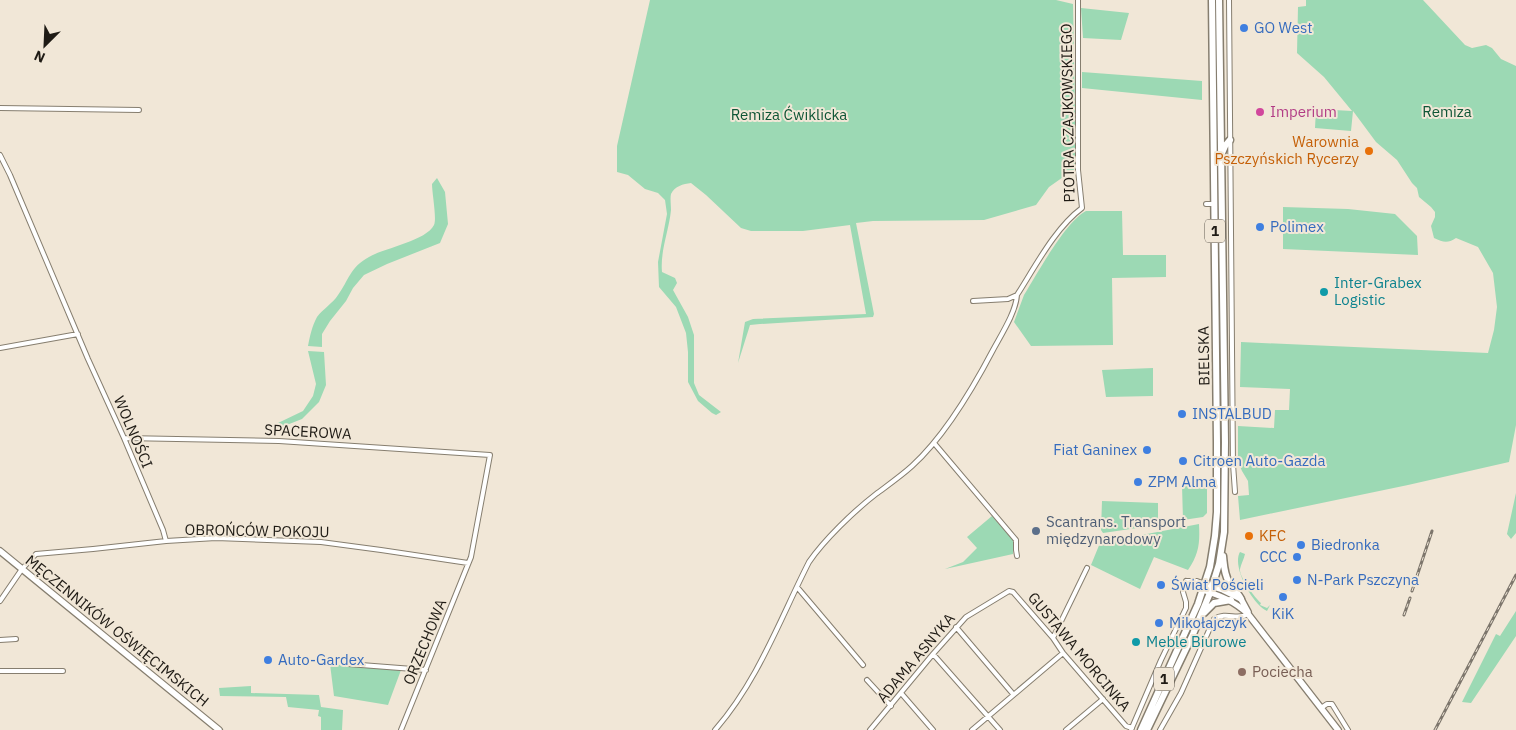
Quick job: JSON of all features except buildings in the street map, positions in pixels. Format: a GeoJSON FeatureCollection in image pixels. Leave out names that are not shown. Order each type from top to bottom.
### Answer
{"type":"FeatureCollection","features":[{"type":"Feature","properties":{"kind":"main road","name":"BIELSKA"},"geometry":{"type":"LineString","coordinates":[[1204,587],[1214,548],[1217,498],[1212,0]]}},
{"type":"Feature","properties":{"kind":"main road","name":"BIELSKA"},"geometry":{"type":"LineString","coordinates":[[1212,590],[1222,550],[1226,492],[1219,0]]}},
{"type":"Feature","properties":{"kind":"main road"},"geometry":{"type":"LineString","coordinates":[[1222,154],[1230,140]]}},
{"type":"Feature","properties":{"kind":"main road"},"geometry":{"type":"LineString","coordinates":[[1222,550],[1229,583],[1238,593],[1248,614]]}},
{"type":"Feature","properties":{"kind":"main road","name":"MĘCZENNIKÓW OŚWIĘCIMSKICH"},"geometry":{"type":"LineString","coordinates":[[0,552],[218,730]]}},
{"type":"Feature","properties":{"kind":"main road"},"geometry":{"type":"LineString","coordinates":[[1204,587],[1241,599]]}},
{"type":"Feature","properties":{"kind":"main road","name":"1"},"geometry":{"type":"LineString","coordinates":[[1140,730],[1204,587]]}},
{"type":"Feature","properties":{"kind":"main road"},"geometry":{"type":"LineString","coordinates":[[1212,590],[1238,604],[1248,614],[1338,730]]}},
{"type":"Feature","properties":{"kind":"main road","name":"1"},"geometry":{"type":"LineString","coordinates":[[1147,730],[1212,590]]}},
{"type":"Feature","properties":{"kind":"main road"},"geometry":{"type":"LineString","coordinates":[[1201,616],[1214,603],[1231,600]]}},
{"type":"Feature","properties":{"kind":"street","name":"PIOTRA CZAJKOWSKIEGO"},"geometry":{"type":"LineString","coordinates":[[715,730],[748,685],[763,658],[796,587],[818,548],[875,495],[914,465],[934,443],[985,366],[1008,321],[1018,294],[1053,240],[1074,214],[1082,208],[1078,170],[1078,0]]}},
{"type":"Feature","properties":{"kind":"street"},"geometry":{"type":"LineString","coordinates":[[1228,0],[1233,464],[1235,492]]}},
{"type":"Feature","properties":{"kind":"street"},"geometry":{"type":"LineString","coordinates":[[0,108],[139,110]]}},
{"type":"Feature","properties":{"kind":"street","name":"WOLNOŚCI"},"geometry":{"type":"LineString","coordinates":[[0,155],[124,438],[166,541]]}},
{"type":"Feature","properties":{"kind":"street"},"geometry":{"type":"LineString","coordinates":[[1206,204],[1214,204]]}},
{"type":"Feature","properties":{"kind":"street"},"geometry":{"type":"LineString","coordinates":[[973,301],[1008,299],[1018,294]]}},
{"type":"Feature","properties":{"kind":"street"},"geometry":{"type":"LineString","coordinates":[[0,348],[78,334]]}},
{"type":"Feature","properties":{"kind":"street","name":"SPACEROWA"},"geometry":{"type":"LineString","coordinates":[[124,438],[280,441],[490,456]]}},
{"type":"Feature","properties":{"kind":"street"},"geometry":{"type":"LineString","coordinates":[[934,443],[1016,540],[1017,556]]}},
{"type":"Feature","properties":{"kind":"street","name":"ORZECHOWA"},"geometry":{"type":"LineString","coordinates":[[401,730],[471,557],[490,456]]}},
{"type":"Feature","properties":{"kind":"street","name":"OBROŃCÓW POKOJU"},"geometry":{"type":"LineString","coordinates":[[0,601],[33,555],[38,553],[166,541],[216,538],[321,542],[468,563]]}},
{"type":"Feature","properties":{"kind":"street"},"geometry":{"type":"LineString","coordinates":[[1053,638],[1087,568]]}},
{"type":"Feature","properties":{"kind":"street"},"geometry":{"type":"LineString","coordinates":[[1132,729],[1161,660],[1186,608],[1183,592],[1186,581],[1196,581],[1204,587]]}},
{"type":"Feature","properties":{"kind":"street"},"geometry":{"type":"LineString","coordinates":[[796,587],[863,665]]}},
{"type":"Feature","properties":{"kind":"street","name":"GUSTAWA MORCINKA"},"geometry":{"type":"LineString","coordinates":[[1009,591],[1013,592],[1053,638],[1063,653],[1126,726],[1132,729]]}},
{"type":"Feature","properties":{"kind":"street","name":"ADAMA ASNYKA"},"geometry":{"type":"LineString","coordinates":[[870,730],[956,627],[976,610],[1009,591]]}},
{"type":"Feature","properties":{"kind":"street"},"geometry":{"type":"LineString","coordinates":[[1160,730],[1180,693],[1214,619],[1222,615],[1242,617],[1248,614]]}},
{"type":"Feature","properties":{"kind":"street"},"geometry":{"type":"LineString","coordinates":[[956,627],[1013,694]]}},
{"type":"Feature","properties":{"kind":"street"},"geometry":{"type":"LineString","coordinates":[[0,640],[16,639]]}},
{"type":"Feature","properties":{"kind":"street"},"geometry":{"type":"LineString","coordinates":[[972,730],[1063,653]]}},
{"type":"Feature","properties":{"kind":"street"},"geometry":{"type":"LineString","coordinates":[[933,654],[1000,730]]}},
{"type":"Feature","properties":{"kind":"street"},"geometry":{"type":"LineString","coordinates":[[348,664],[426,670]]}},
{"type":"Feature","properties":{"kind":"street"},"geometry":{"type":"LineString","coordinates":[[0,671],[63,670]]}},
{"type":"Feature","properties":{"kind":"street"},"geometry":{"type":"LineString","coordinates":[[867,680],[891,706]]}},
{"type":"Feature","properties":{"kind":"street"},"geometry":{"type":"LineString","coordinates":[[901,693],[933,730]]}},
{"type":"Feature","properties":{"kind":"street"},"geometry":{"type":"LineString","coordinates":[[1066,730],[1103,699]]}},
{"type":"Feature","properties":{"kind":"street"},"geometry":{"type":"LineString","coordinates":[[1321,708],[1327,704],[1332,704],[1348,730]]}},
{"type":"Feature","properties":{"kind":"green space","name":"Remiza Ćwiklicka"},"geometry":{"type":"Polygon","coordinates":[[[650,0],[1056,0],[1073,4],[1076,168],[1049,187],[1036,205],[984,220],[873,221],[856,223],[874,314],[873,317],[750,325],[738,363],[745,322],[753,319],[866,314],[850,225],[803,231],[751,231],[741,228],[691,183],[677,187],[671,194],[670,218],[662,256],[662,272],[675,278],[677,283],[673,290],[688,317],[694,335],[694,383],[699,395],[721,412],[716,415],[698,401],[688,382],[686,333],[676,307],[659,287],[658,262],[667,214],[665,200],[658,193],[645,189],[628,175],[617,172],[617,146],[650,0]]]}},
{"type":"Feature","properties":{"kind":"green space","name":"Remiza"},"geometry":{"type":"Polygon","coordinates":[[[1306,0],[1423,0],[1465,45],[1472,48],[1486,45],[1492,48],[1501,59],[1516,66],[1516,425],[1509,462],[1240,520],[1238,496],[1249,495],[1248,481],[1238,462],[1238,426],[1274,428],[1275,410],[1289,410],[1290,389],[1240,387],[1241,342],[1488,353],[1497,307],[1493,273],[1478,247],[1456,238],[1445,242],[1434,238],[1431,226],[1435,212],[1419,197],[1417,188],[1397,160],[1376,142],[1353,111],[1351,131],[1315,128],[1316,109],[1352,111],[1324,77],[1297,53],[1298,7],[1306,6],[1306,0]]]}},
{"type":"Feature","properties":{"kind":"green space"},"geometry":{"type":"Polygon","coordinates":[[[1081,8],[1129,13],[1121,40],[1083,38],[1081,8]]]}},
{"type":"Feature","properties":{"kind":"green space"},"geometry":{"type":"Polygon","coordinates":[[[1082,72],[1202,81],[1202,100],[1082,88],[1082,72]]]}},
{"type":"Feature","properties":{"kind":"green space"},"geometry":{"type":"Polygon","coordinates":[[[437,178],[445,192],[448,224],[440,243],[364,275],[322,334],[322,347],[308,346],[312,327],[317,317],[336,298],[350,274],[358,265],[376,254],[414,240],[430,231],[435,222],[432,184],[437,178]]]}},
{"type":"Feature","properties":{"kind":"green space"},"geometry":{"type":"Polygon","coordinates":[[[1283,207],[1348,209],[1395,214],[1417,236],[1418,255],[1283,249],[1283,207]]]}},
{"type":"Feature","properties":{"kind":"green space"},"geometry":{"type":"Polygon","coordinates":[[[1086,211],[1122,211],[1123,255],[1166,255],[1166,277],[1112,278],[1113,345],[1031,346],[1014,322],[1024,295],[1061,236],[1086,211]]]}},
{"type":"Feature","properties":{"kind":"green space"},"geometry":{"type":"Polygon","coordinates":[[[308,351],[324,352],[326,385],[319,402],[302,419],[279,428],[278,423],[303,411],[313,396],[316,384],[308,351]]]}},
{"type":"Feature","properties":{"kind":"green space"},"geometry":{"type":"Polygon","coordinates":[[[1153,368],[1153,396],[1106,397],[1102,370],[1153,368]]]}},
{"type":"Feature","properties":{"kind":"green space"},"geometry":{"type":"Polygon","coordinates":[[[1207,484],[1207,513],[1203,517],[1183,520],[1182,485],[1207,484]]]}},
{"type":"Feature","properties":{"kind":"green space"},"geometry":{"type":"Polygon","coordinates":[[[1516,493],[1516,533],[1511,539],[1507,534],[1516,493]]]}},
{"type":"Feature","properties":{"kind":"green space"},"geometry":{"type":"Polygon","coordinates":[[[1102,501],[1158,503],[1158,525],[1103,533],[1101,530],[1102,501]]]}},
{"type":"Feature","properties":{"kind":"green space"},"geometry":{"type":"Polygon","coordinates":[[[992,516],[1013,540],[1013,554],[945,569],[963,562],[977,548],[967,537],[992,516]]]}},
{"type":"Feature","properties":{"kind":"green space"},"geometry":{"type":"Polygon","coordinates":[[[1199,524],[1198,548],[1195,559],[1188,570],[1154,557],[1140,589],[1091,565],[1100,543],[1199,524]]]}},
{"type":"Feature","properties":{"kind":"green space"},"geometry":{"type":"Polygon","coordinates":[[[1240,552],[1245,554],[1240,572],[1238,559],[1240,552]]]}},
{"type":"Feature","properties":{"kind":"green space"},"geometry":{"type":"Polygon","coordinates":[[[1241,574],[1251,592],[1261,603],[1260,605],[1267,608],[1270,605],[1267,611],[1256,602],[1241,574]]]}},
{"type":"Feature","properties":{"kind":"green space"},"geometry":{"type":"Polygon","coordinates":[[[1516,611],[1516,636],[1471,703],[1462,702],[1496,634],[1500,636],[1516,611]]]}},
{"type":"Feature","properties":{"kind":"green space"},"geometry":{"type":"Polygon","coordinates":[[[330,664],[401,670],[388,705],[334,696],[330,664]]]}},
{"type":"Feature","properties":{"kind":"green space"},"geometry":{"type":"Polygon","coordinates":[[[251,686],[251,693],[319,695],[321,707],[343,710],[342,730],[321,730],[321,717],[318,716],[319,710],[288,707],[286,697],[220,696],[219,688],[251,686]]]}},
{"type":"Feature","properties":{"kind":"railway"},"geometry":{"type":"LineString","coordinates":[[1412,591],[1432,531]]}},
{"type":"Feature","properties":{"kind":"railway"},"geometry":{"type":"LineString","coordinates":[[1435,730],[1516,575]]}},
{"type":"Feature","properties":{"kind":"railway"},"geometry":{"type":"LineString","coordinates":[[1404,615],[1410,598]]}},
{"type":"Feature","properties":{"kind":"place","name":"GO West"},"geometry":{"type":"Point","coordinates":[1244,28]}},
{"type":"Feature","properties":{"kind":"place","name":"Imperium"},"geometry":{"type":"Point","coordinates":[1260,112]}},
{"type":"Feature","properties":{"kind":"place","name":"Warownia Pszczyńskich Rycerzy"},"geometry":{"type":"Point","coordinates":[1369,151]}},
{"type":"Feature","properties":{"kind":"place","name":"Polimex"},"geometry":{"type":"Point","coordinates":[1260,227]}},
{"type":"Feature","properties":{"kind":"place","name":"Inter-Grabex Logistic"},"geometry":{"type":"Point","coordinates":[1324,292]}},
{"type":"Feature","properties":{"kind":"place","name":"INSTALBUD"},"geometry":{"type":"Point","coordinates":[1182,414]}},
{"type":"Feature","properties":{"kind":"place","name":"Fiat Ganinex"},"geometry":{"type":"Point","coordinates":[1147,450]}},
{"type":"Feature","properties":{"kind":"place","name":"Citroen Auto-Gazda"},"geometry":{"type":"Point","coordinates":[1183,461]}},
{"type":"Feature","properties":{"kind":"place","name":"ZPM Alma"},"geometry":{"type":"Point","coordinates":[1138,482]}},
{"type":"Feature","properties":{"kind":"place","name":"Scantrans. Transport międzynarodowy"},"geometry":{"type":"Point","coordinates":[1036,531]}},
{"type":"Feature","properties":{"kind":"place","name":"KFC"},"geometry":{"type":"Point","coordinates":[1249,536]}},
{"type":"Feature","properties":{"kind":"place","name":"Biedronka"},"geometry":{"type":"Point","coordinates":[1301,545]}},
{"type":"Feature","properties":{"kind":"place","name":"CCC"},"geometry":{"type":"Point","coordinates":[1297,557]}},
{"type":"Feature","properties":{"kind":"place","name":"N-Park Pszczyna"},"geometry":{"type":"Point","coordinates":[1297,580]}},
{"type":"Feature","properties":{"kind":"place","name":"Świat Pościeli"},"geometry":{"type":"Point","coordinates":[1161,585]}},
{"type":"Feature","properties":{"kind":"place","name":"KiK"},"geometry":{"type":"Point","coordinates":[1283,597]}},
{"type":"Feature","properties":{"kind":"place","name":"Mikołajczyk"},"geometry":{"type":"Point","coordinates":[1159,623]}},
{"type":"Feature","properties":{"kind":"place","name":"Meble Biurowe"},"geometry":{"type":"Point","coordinates":[1136,642]}},
{"type":"Feature","properties":{"kind":"place","name":"Auto-Gardex"},"geometry":{"type":"Point","coordinates":[268,660]}},
{"type":"Feature","properties":{"kind":"place","name":"Pociecha"},"geometry":{"type":"Point","coordinates":[1242,672]}}]}
